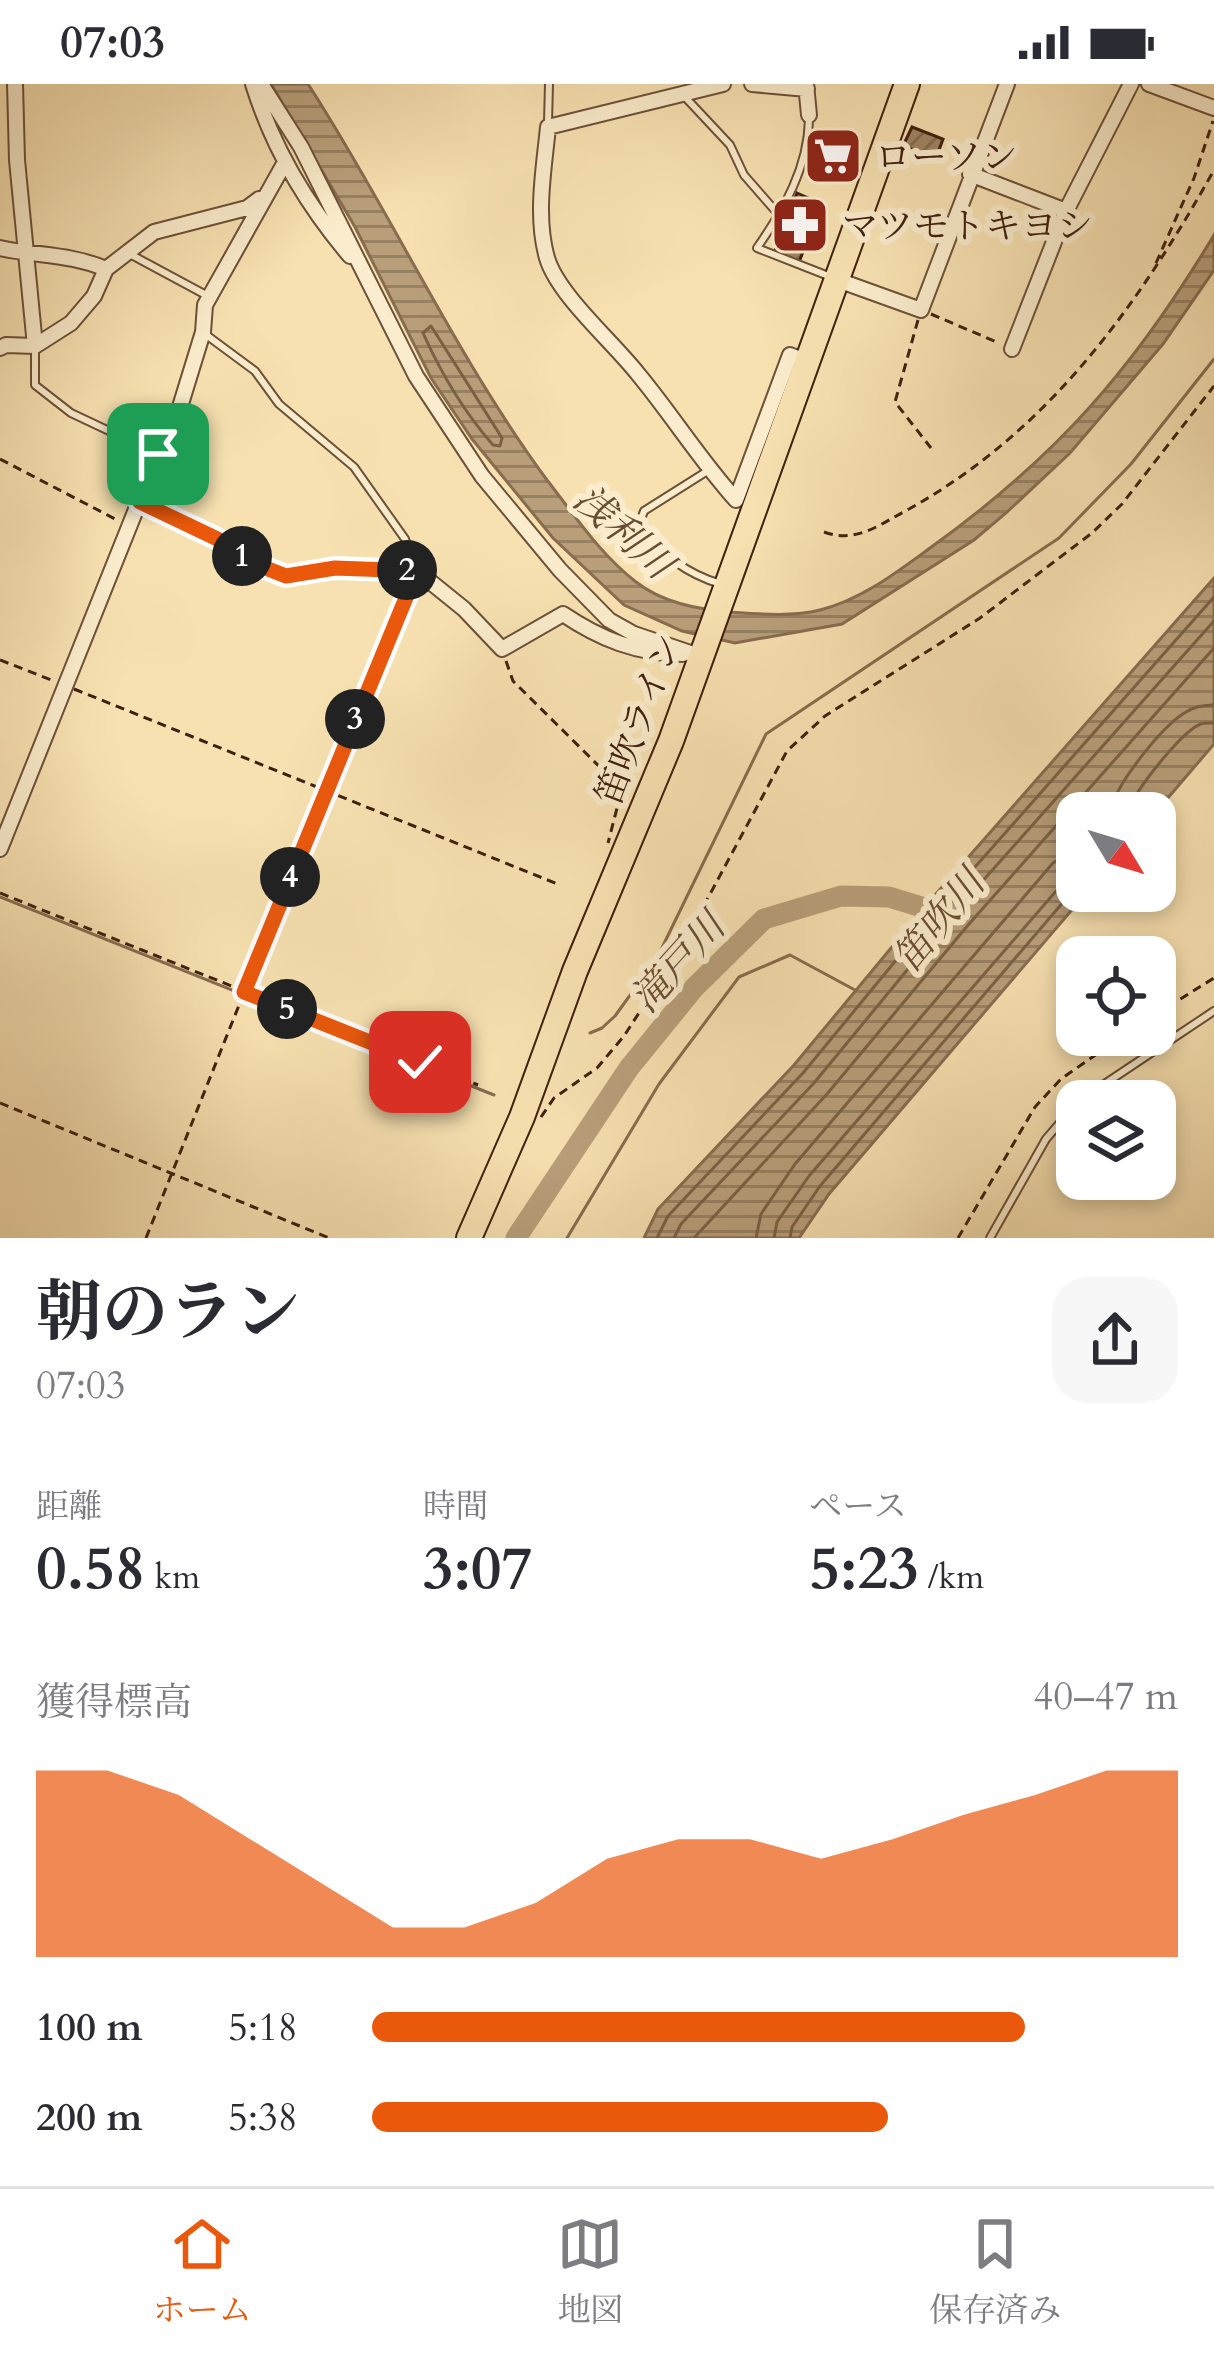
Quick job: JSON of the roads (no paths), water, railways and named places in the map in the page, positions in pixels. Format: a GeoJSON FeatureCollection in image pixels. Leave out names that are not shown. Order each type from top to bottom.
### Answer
{"type":"FeatureCollection","features":[{"type":"Feature","properties":{"kind":"highway","name":"笛吹ライン"},"geometry":{"type":"LineString","coordinates":[[469,1238],[671,741],[907,84]]}},
{"type":"Feature","properties":{"kind":"street"},"geometry":{"type":"LineString","coordinates":[[15,84],[17,160],[35,346]]}},
{"type":"Feature","properties":{"kind":"street"},"geometry":{"type":"LineString","coordinates":[[257,84],[284,164],[324,225],[363,272]]}},
{"type":"Feature","properties":{"kind":"street"},"geometry":{"type":"LineString","coordinates":[[257,84],[301,147],[416,376],[457,442],[560,570],[609,620],[634,634],[699,653]]}},
{"type":"Feature","properties":{"kind":"street"},"geometry":{"type":"LineString","coordinates":[[723,84],[548,127],[543,242],[556,283],[643,379],[736,500],[790,355],[805,361]]}},
{"type":"Feature","properties":{"kind":"street"},"geometry":{"type":"LineString","coordinates":[[752,84],[807,87],[809,116]]}},
{"type":"Feature","properties":{"kind":"street"},"geometry":{"type":"LineString","coordinates":[[835,279],[921,310],[1007,84]]}},
{"type":"Feature","properties":{"kind":"street"},"geometry":{"type":"LineString","coordinates":[[1012,349],[1066,211],[1131,84]]}},
{"type":"Feature","properties":{"kind":"street"},"geometry":{"type":"LineString","coordinates":[[1149,84],[1214,108]]}},
{"type":"Feature","properties":{"kind":"street"},"geometry":{"type":"LineString","coordinates":[[284,164],[209,297],[176,420],[136,496],[140,502],[230,545],[250,562],[286,576],[335,568],[417,571],[464,609],[502,649],[562,614],[613,643],[664,654],[699,653]]}},
{"type":"Feature","properties":{"kind":"street"},"geometry":{"type":"LineString","coordinates":[[970,174],[1066,211]]}},
{"type":"Feature","properties":{"kind":"street"},"geometry":{"type":"LineString","coordinates":[[0,348],[35,346],[70,323],[94,296],[106,269],[154,232],[248,208],[263,196]]}},
{"type":"Feature","properties":{"kind":"street"},"geometry":{"type":"LineString","coordinates":[[0,248],[70,256],[106,269]]}},
{"type":"Feature","properties":{"kind":"street"},"geometry":{"type":"LineString","coordinates":[[0,849],[140,502]]}},
{"type":"Feature","properties":{"kind":"lane"},"geometry":{"type":"LineString","coordinates":[[548,127],[549,84]]}},
{"type":"Feature","properties":{"kind":"lane"},"geometry":{"type":"LineString","coordinates":[[682,94],[730,145],[745,175],[779,215]]}},
{"type":"Feature","properties":{"kind":"lane"},"geometry":{"type":"LineString","coordinates":[[809,116],[806,152],[779,215],[757,248],[835,279]]}},
{"type":"Feature","properties":{"kind":"lane"},"geometry":{"type":"LineString","coordinates":[[126,252],[209,297]]}},
{"type":"Feature","properties":{"kind":"lane"},"geometry":{"type":"LineString","coordinates":[[202,332],[255,370],[279,404],[354,467],[405,539],[417,571]]}},
{"type":"Feature","properties":{"kind":"lane"},"geometry":{"type":"LineString","coordinates":[[35,346],[35,386],[53,402],[158,454]]}},
{"type":"Feature","properties":{"kind":"lane"},"geometry":{"type":"LineString","coordinates":[[710,470],[644,511],[640,522],[671,557],[724,592]]}},
{"type":"Feature","properties":{"kind":"lane"},"geometry":{"type":"LineString","coordinates":[[1111,1080],[1214,1011]]}},
{"type":"Feature","properties":{"kind":"lane"},"geometry":{"type":"LineString","coordinates":[[990,1238],[1056,1127]]}},
{"type":"Feature","properties":{"kind":"water"},"geometry":{"type":"Polygon","coordinates":[[[271,84],[308,84],[483,384],[588,534],[636,582],[693,607],[764,614],[809,612],[850,599],[892,576],[1017,479],[1090,407],[1154,327],[1214,235],[1214,270],[1163,344],[1070,453],[974,540],[842,624],[735,643],[682,631],[624,605],[553,538],[472,439],[431,378],[355,227],[271,84]]]}},
{"type":"Feature","properties":{"kind":"water","name":"笛吹川"},"geometry":{"type":"Polygon","coordinates":[[[1214,578],[1214,744],[1173,792],[1056,792],[1056,912],[1070,912],[829,1194],[799,1238],[644,1238],[658,1209],[794,1065],[935,895],[1214,578]]]}},
{"type":"Feature","properties":{"kind":"waterway"},"geometry":{"type":"LineString","coordinates":[[590,1033],[615,1016],[657,958],[766,734],[1059,538],[1131,464],[1214,359]]}},
{"type":"Feature","properties":{"kind":"waterway","name":"滝戸川"},"geometry":{"type":"LineString","coordinates":[[516,1238],[629,1068],[694,988],[764,919],[841,896],[889,897],[951,916]]}},
{"type":"Feature","properties":{"kind":"waterway"},"geometry":{"type":"LineString","coordinates":[[0,897],[494,1095]]}},
{"type":"Feature","properties":{"kind":"waterway"},"geometry":{"type":"LineString","coordinates":[[567,1238],[659,1084],[739,977],[790,955],[855,990]]}},
{"type":"Feature","properties":{"kind":"place","name":"ローソン"},"geometry":{"type":"Point","coordinates":[833,156]}},
{"type":"Feature","properties":{"kind":"place","name":"マツモトキヨシ"},"geometry":{"type":"Point","coordinates":[800,225]}},
{"type":"Feature","properties":{"kind":"water label","name":"浅利川"},"geometry":{"type":"Point","coordinates":[624,531]}}]}
